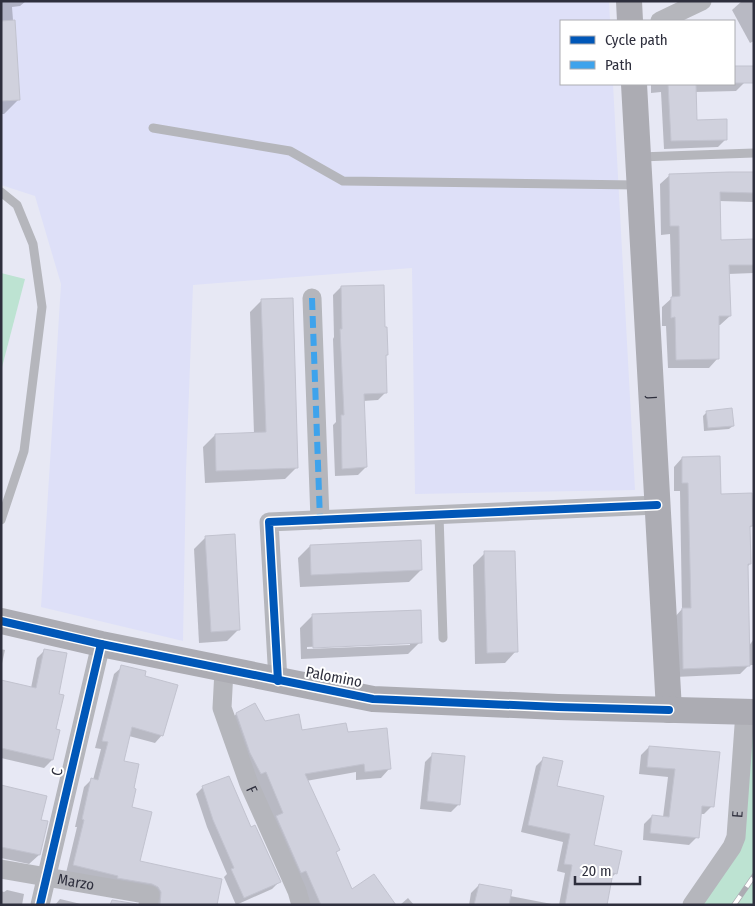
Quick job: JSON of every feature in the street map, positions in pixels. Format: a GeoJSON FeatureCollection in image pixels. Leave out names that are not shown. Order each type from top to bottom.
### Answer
{"type":"FeatureCollection","features":[{"type":"Feature","properties":{"kind":"main road"},"geometry":{"type":"LineString","coordinates":[[629,1],[630,20]]}},
{"type":"Feature","properties":{"kind":"main road","name":"J"},"geometry":{"type":"LineString","coordinates":[[634,85],[669,710]]}},
{"type":"Feature","properties":{"kind":"main road","name":"Palomino"},"geometry":{"type":"LineString","coordinates":[[1,621],[224,670],[373,699],[558,707],[749,712]]}},
{"type":"Feature","properties":{"kind":"street"},"geometry":{"type":"LineString","coordinates":[[662,20],[702,1]]}},
{"type":"Feature","properties":{"kind":"street"},"geometry":{"type":"LineString","coordinates":[[312,298],[320,520]]}},
{"type":"Feature","properties":{"kind":"street"},"geometry":{"type":"LineString","coordinates":[[278,680],[268,522],[657,505]]}},
{"type":"Feature","properties":{"kind":"street","name":"C"},"geometry":{"type":"LineString","coordinates":[[40,905],[101,644]]}},
{"type":"Feature","properties":{"kind":"street","name":"F"},"geometry":{"type":"LineString","coordinates":[[224,670],[222,708],[249,784],[297,891],[300,905]]}},
{"type":"Feature","properties":{"kind":"street","name":"E"},"geometry":{"type":"LineString","coordinates":[[692,905],[732,847],[736,837],[749,712]]}},
{"type":"Feature","properties":{"kind":"street","name":"Marzo"},"geometry":{"type":"LineString","coordinates":[[1,869],[149,900]]}},
{"type":"Feature","properties":{"kind":"lane"},"geometry":{"type":"LineString","coordinates":[[153,128],[290,151],[343,181],[640,185]]}},
{"type":"Feature","properties":{"kind":"lane"},"geometry":{"type":"LineString","coordinates":[[638,157],[754,153]]}},
{"type":"Feature","properties":{"kind":"lane"},"geometry":{"type":"LineString","coordinates":[[1,192],[17,205],[33,244],[42,308],[24,451],[1,520]]}},
{"type":"Feature","properties":{"kind":"lane"},"geometry":{"type":"LineString","coordinates":[[439,515],[443,638]]}},
{"type":"Feature","properties":{"kind":"shaded area"},"geometry":{"type":"Polygon","coordinates":[[[1,1],[609,1],[610,20],[560,20],[560,85],[613,85],[635,490],[415,494],[412,268],[193,285],[186,472],[183,641],[41,607],[61,284],[35,196],[1,185],[1,1]]]}},
{"type":"Feature","properties":{"kind":"green space"},"geometry":{"type":"Polygon","coordinates":[[[1,273],[25,279],[1,371],[1,273]]]}},
{"type":"Feature","properties":{"kind":"green space"},"geometry":{"type":"Polygon","coordinates":[[[754,722],[754,905],[693,905],[732,847],[754,722]]]}},
{"type":"Feature","properties":{"kind":"building"},"geometry":{"type":"Polygon","coordinates":[[[15,20],[20,100],[1,101],[1,21],[15,20]]]}},
{"type":"Feature","properties":{"kind":"building"},"geometry":{"type":"Polygon","coordinates":[[[735,66],[754,66],[754,83],[735,83],[735,66]]]}},
{"type":"Feature","properties":{"kind":"building"},"geometry":{"type":"Polygon","coordinates":[[[668,85],[696,85],[697,120],[727,119],[727,140],[671,141],[668,85]]]}},
{"type":"Feature","properties":{"kind":"building"},"geometry":{"type":"Polygon","coordinates":[[[754,172],[754,193],[720,192],[721,240],[754,239],[754,265],[729,265],[731,316],[719,316],[719,359],[676,360],[675,317],[671,318],[671,297],[680,296],[679,226],[670,226],[669,174],[754,172]]]}},
{"type":"Feature","properties":{"kind":"building"},"geometry":{"type":"Polygon","coordinates":[[[384,285],[388,355],[386,355],[387,393],[364,394],[367,467],[342,469],[341,415],[344,415],[340,329],[342,329],[341,286],[384,285]]]}},
{"type":"Feature","properties":{"kind":"building"},"geometry":{"type":"Polygon","coordinates":[[[293,298],[298,468],[216,471],[215,434],[266,432],[261,299],[293,298]]]}},
{"type":"Feature","properties":{"kind":"building"},"geometry":{"type":"Polygon","coordinates":[[[732,408],[734,426],[708,428],[706,411],[732,408]]]}},
{"type":"Feature","properties":{"kind":"building"},"geometry":{"type":"Polygon","coordinates":[[[720,456],[721,494],[752,493],[753,526],[750,526],[751,564],[748,564],[750,666],[683,669],[682,608],[691,608],[688,483],[682,483],[682,457],[720,456]]]}},
{"type":"Feature","properties":{"kind":"building"},"geometry":{"type":"Polygon","coordinates":[[[235,534],[240,630],[211,632],[205,536],[235,534]]]}},
{"type":"Feature","properties":{"kind":"building"},"geometry":{"type":"Polygon","coordinates":[[[421,540],[422,570],[311,575],[310,545],[421,540]]]}},
{"type":"Feature","properties":{"kind":"building"},"geometry":{"type":"Polygon","coordinates":[[[484,551],[515,551],[518,652],[487,653],[484,551]]]}},
{"type":"Feature","properties":{"kind":"building"},"geometry":{"type":"Polygon","coordinates":[[[421,610],[422,643],[313,648],[312,614],[421,610]]]}},
{"type":"Feature","properties":{"kind":"building"},"geometry":{"type":"Polygon","coordinates":[[[44,649],[67,653],[59,694],[64,695],[56,729],[60,730],[53,760],[1,748],[1,680],[36,688],[44,649]]]}},
{"type":"Feature","properties":{"kind":"building"},"geometry":{"type":"Polygon","coordinates":[[[121,665],[146,671],[145,676],[178,685],[163,736],[132,727],[124,761],[139,764],[132,807],[152,812],[140,861],[222,879],[217,905],[160,905],[161,892],[158,887],[152,884],[117,878],[118,876],[73,865],[84,820],[82,819],[91,778],[98,780],[108,742],[102,741],[121,665]]]}},
{"type":"Feature","properties":{"kind":"building"},"geometry":{"type":"Polygon","coordinates":[[[255,703],[265,721],[299,714],[302,730],[346,723],[348,732],[387,728],[391,769],[365,772],[364,764],[305,774],[340,850],[336,852],[352,889],[374,874],[396,905],[321,905],[306,871],[301,873],[276,816],[283,813],[266,772],[261,774],[250,753],[236,713],[255,703]]]}},
{"type":"Feature","properties":{"kind":"building"},"geometry":{"type":"Polygon","coordinates":[[[649,746],[720,752],[714,807],[702,806],[699,838],[650,833],[652,815],[669,817],[675,769],[647,767],[649,746]]]}},
{"type":"Feature","properties":{"kind":"building"},"geometry":{"type":"Polygon","coordinates":[[[432,753],[465,756],[460,805],[427,801],[432,753]]]}},
{"type":"Feature","properties":{"kind":"building"},"geometry":{"type":"Polygon","coordinates":[[[543,757],[563,761],[557,786],[604,796],[594,845],[622,851],[617,874],[613,873],[607,905],[565,905],[572,865],[564,864],[570,834],[528,825],[543,757]]]}},
{"type":"Feature","properties":{"kind":"building"},"geometry":{"type":"Polygon","coordinates":[[[229,776],[251,827],[255,825],[281,882],[244,898],[231,869],[234,868],[213,820],[202,786],[229,776]]]}},
{"type":"Feature","properties":{"kind":"building"},"geometry":{"type":"Polygon","coordinates":[[[1,785],[47,796],[41,820],[48,821],[40,855],[1,847],[1,785]]]}},
{"type":"Feature","properties":{"kind":"building"},"geometry":{"type":"Polygon","coordinates":[[[479,884],[512,890],[509,905],[474,905],[479,884]]]}},
{"type":"Feature","properties":{"kind":"building"},"geometry":{"type":"Polygon","coordinates":[[[112,900],[137,904],[137,905],[110,905],[112,900]]]}},
{"type":"Feature","properties":{"kind":"railway"},"geometry":{"type":"LineString","coordinates":[[734,905],[754,876]]}},
{"type":"Feature","properties":{"kind":"marked path"},"geometry":{"type":"LineString","coordinates":[[312,298],[320,520]]}},
{"type":"Feature","properties":{"kind":"cycle path"},"geometry":{"type":"LineString","coordinates":[[278,681],[269,522],[657,505]]}},
{"type":"Feature","properties":{"kind":"cycle path"},"geometry":{"type":"LineString","coordinates":[[1,621],[101,644],[373,699],[669,710]]}},
{"type":"Feature","properties":{"kind":"cycle path"},"geometry":{"type":"LineString","coordinates":[[40,905],[101,644]]}}]}
